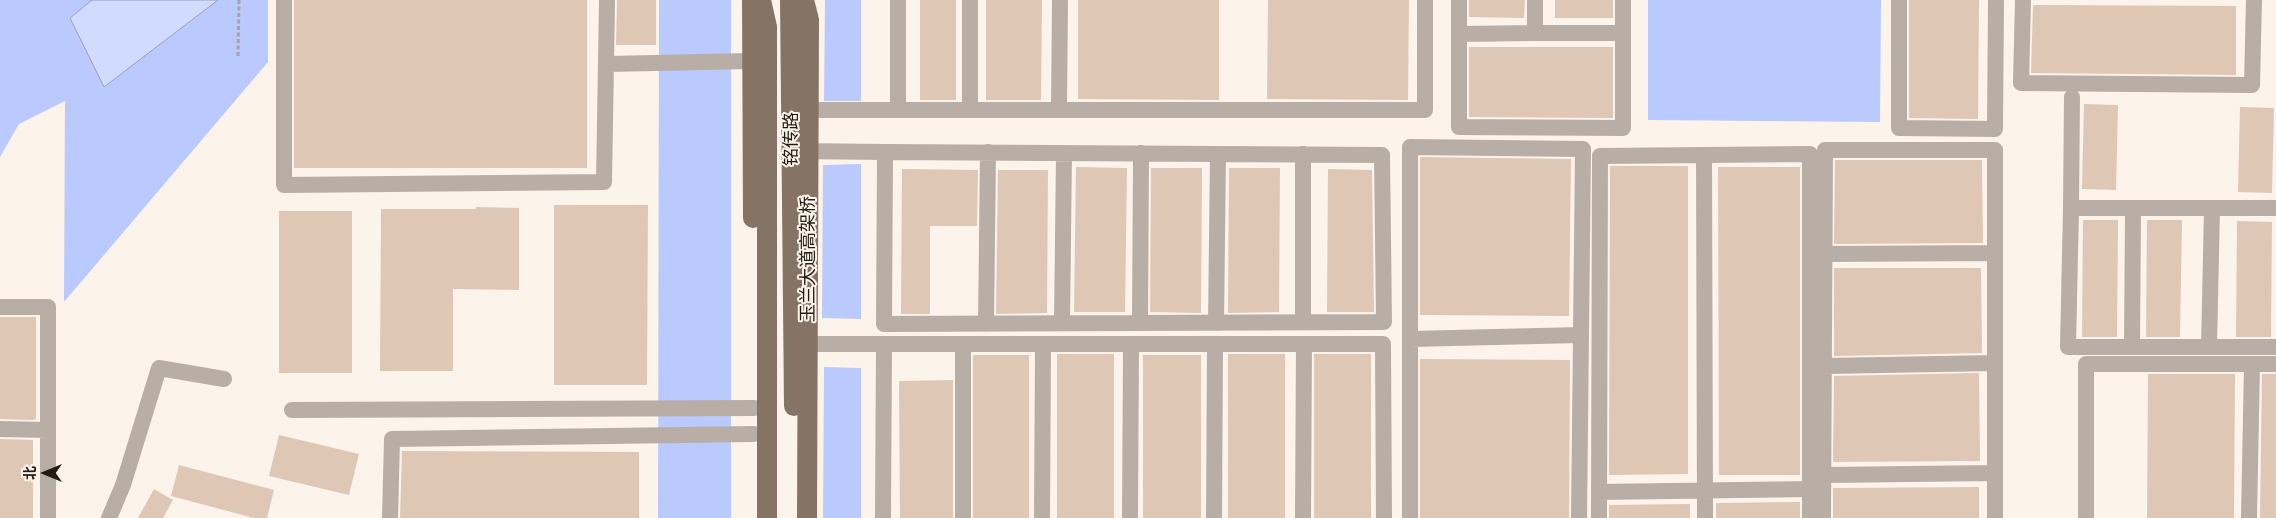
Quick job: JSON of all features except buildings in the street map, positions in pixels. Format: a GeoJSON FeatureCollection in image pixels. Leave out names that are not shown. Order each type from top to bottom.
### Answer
{"type":"FeatureCollection","features":[{"type":"Feature","properties":{"kind":"main road"},"geometry":{"type":"LineString","coordinates":[[752,0],[754,518]]}},
{"type":"Feature","properties":{"kind":"main road"},"geometry":{"type":"LineString","coordinates":[[761,0],[767,27],[767,518]]}},
{"type":"Feature","properties":{"kind":"main road","name":"铭传路"},"geometry":{"type":"LineString","coordinates":[[790,0],[795,518]]}},
{"type":"Feature","properties":{"kind":"main road","name":"玉兰大道高架桥"},"geometry":{"type":"LineString","coordinates":[[804,0],[809,20],[807,518]]}},
{"type":"Feature","properties":{"kind":"lane"},"geometry":{"type":"LineString","coordinates":[[284,0],[284,185],[604,182],[607,0]]}},
{"type":"Feature","properties":{"kind":"lane"},"geometry":{"type":"LineString","coordinates":[[898,0],[898,110]]}},
{"type":"Feature","properties":{"kind":"lane"},"geometry":{"type":"LineString","coordinates":[[970,0],[970,110]]}},
{"type":"Feature","properties":{"kind":"lane"},"geometry":{"type":"LineString","coordinates":[[1059,110],[1060,0]]}},
{"type":"Feature","properties":{"kind":"lane"},"geometry":{"type":"LineString","coordinates":[[791,110],[1425,110],[1425,0]]}},
{"type":"Feature","properties":{"kind":"lane"},"geometry":{"type":"LineString","coordinates":[[1459,0],[1459,127],[1623,128],[1623,0]]}},
{"type":"Feature","properties":{"kind":"lane"},"geometry":{"type":"LineString","coordinates":[[1535,0],[1535,33]]}},
{"type":"Feature","properties":{"kind":"lane"},"geometry":{"type":"LineString","coordinates":[[1899,0],[1899,128],[1995,129],[1996,0]]}},
{"type":"Feature","properties":{"kind":"lane"},"geometry":{"type":"LineString","coordinates":[[2023,0],[2021,83],[2243,85],[2252,85],[2254,0]]}},
{"type":"Feature","properties":{"kind":"lane"},"geometry":{"type":"LineString","coordinates":[[1459,34],[1623,33]]}},
{"type":"Feature","properties":{"kind":"lane"},"geometry":{"type":"LineString","coordinates":[[607,64],[752,61]]}},
{"type":"Feature","properties":{"kind":"lane"},"geometry":{"type":"LineString","coordinates":[[2072,97],[2068,347],[2276,347]]}},
{"type":"Feature","properties":{"kind":"lane"},"geometry":{"type":"LineString","coordinates":[[1410,518],[1410,147],[1582,149],[1579,518]]}},
{"type":"Feature","properties":{"kind":"lane"},"geometry":{"type":"LineString","coordinates":[[1823,518],[1825,150],[1995,150],[1995,518]]}},
{"type":"Feature","properties":{"kind":"lane"},"geometry":{"type":"LineString","coordinates":[[791,151],[1382,155],[1384,322],[884,324],[885,152]]}},
{"type":"Feature","properties":{"kind":"lane"},"geometry":{"type":"LineString","coordinates":[[986,324],[988,152]]}},
{"type":"Feature","properties":{"kind":"lane"},"geometry":{"type":"LineString","coordinates":[[1062,324],[1064,153]]}},
{"type":"Feature","properties":{"kind":"lane"},"geometry":{"type":"LineString","coordinates":[[1140,323],[1142,153]]}},
{"type":"Feature","properties":{"kind":"lane"},"geometry":{"type":"LineString","coordinates":[[1216,323],[1218,154]]}},
{"type":"Feature","properties":{"kind":"lane"},"geometry":{"type":"LineString","coordinates":[[1302,154],[1302,322]]}},
{"type":"Feature","properties":{"kind":"lane"},"geometry":{"type":"LineString","coordinates":[[1599,518],[1600,156],[1810,154],[1810,518]]}},
{"type":"Feature","properties":{"kind":"lane"},"geometry":{"type":"LineString","coordinates":[[1704,156],[1705,518]]}},
{"type":"Feature","properties":{"kind":"lane"},"geometry":{"type":"LineString","coordinates":[[2071,208],[2276,208]]}},
{"type":"Feature","properties":{"kind":"lane"},"geometry":{"type":"LineString","coordinates":[[2132,347],[2133,208]]}},
{"type":"Feature","properties":{"kind":"lane"},"geometry":{"type":"LineString","coordinates":[[2209,347],[2212,208]]}},
{"type":"Feature","properties":{"kind":"lane"},"geometry":{"type":"LineString","coordinates":[[1825,254],[1995,253]]}},
{"type":"Feature","properties":{"kind":"lane"},"geometry":{"type":"LineString","coordinates":[[0,307],[48,307],[48,518]]}},
{"type":"Feature","properties":{"kind":"lane"},"geometry":{"type":"LineString","coordinates":[[1410,340],[1581,335]]}},
{"type":"Feature","properties":{"kind":"lane"},"geometry":{"type":"LineString","coordinates":[[793,344],[1383,344],[1384,518]]}},
{"type":"Feature","properties":{"kind":"lane"},"geometry":{"type":"LineString","coordinates":[[883,518],[884,344]]}},
{"type":"Feature","properties":{"kind":"lane"},"geometry":{"type":"LineString","coordinates":[[963,344],[963,518]]}},
{"type":"Feature","properties":{"kind":"lane"},"geometry":{"type":"LineString","coordinates":[[1042,518],[1044,344]]}},
{"type":"Feature","properties":{"kind":"lane"},"geometry":{"type":"LineString","coordinates":[[1130,518],[1131,344]]}},
{"type":"Feature","properties":{"kind":"lane"},"geometry":{"type":"LineString","coordinates":[[1214,518],[1215,344]]}},
{"type":"Feature","properties":{"kind":"lane"},"geometry":{"type":"LineString","coordinates":[[1303,518],[1304,344]]}},
{"type":"Feature","properties":{"kind":"lane"},"geometry":{"type":"LineString","coordinates":[[1824,366],[1995,363]]}},
{"type":"Feature","properties":{"kind":"lane"},"geometry":{"type":"LineString","coordinates":[[2086,518],[2086,364],[2276,364]]}},
{"type":"Feature","properties":{"kind":"lane"},"geometry":{"type":"LineString","coordinates":[[2249,518],[2252,364]]}},
{"type":"Feature","properties":{"kind":"lane"},"geometry":{"type":"LineString","coordinates":[[109,518],[123,485],[159,368],[224,379]]}},
{"type":"Feature","properties":{"kind":"lane"},"geometry":{"type":"LineString","coordinates":[[292,410],[754,408]]}},
{"type":"Feature","properties":{"kind":"lane"},"geometry":{"type":"LineString","coordinates":[[0,429],[48,430]]}},
{"type":"Feature","properties":{"kind":"lane"},"geometry":{"type":"LineString","coordinates":[[390,518],[392,439],[754,434]]}},
{"type":"Feature","properties":{"kind":"lane"},"geometry":{"type":"LineString","coordinates":[[1824,475],[1995,473]]}},
{"type":"Feature","properties":{"kind":"lane"},"geometry":{"type":"LineString","coordinates":[[1599,492],[1810,489]]}},
{"type":"Feature","properties":{"kind":"path"},"geometry":{"type":"LineString","coordinates":[[238,56],[239,0]]}},
{"type":"Feature","properties":{"kind":"shaded area"},"geometry":{"type":"Polygon","coordinates":[[[0,0],[268,0],[268,62],[64,302],[65,101],[19,124],[0,157],[0,0]]]}},
{"type":"Feature","properties":{"kind":"shaded area"},"geometry":{"type":"Polygon","coordinates":[[[92,0],[218,0],[104,87],[70,18],[92,0]]]}},
{"type":"Feature","properties":{"kind":"shaded area"},"geometry":{"type":"Polygon","coordinates":[[[659,0],[731,0],[731,518],[658,518],[659,0]]]}},
{"type":"Feature","properties":{"kind":"shaded area"},"geometry":{"type":"Polygon","coordinates":[[[825,0],[861,0],[861,101],[824,101],[825,0]]]}},
{"type":"Feature","properties":{"kind":"shaded area"},"geometry":{"type":"Polygon","coordinates":[[[1648,0],[1881,0],[1880,122],[1648,120],[1648,0]]]}},
{"type":"Feature","properties":{"kind":"shaded area"},"geometry":{"type":"Polygon","coordinates":[[[861,164],[861,319],[822,318],[823,165],[861,164]]]}},
{"type":"Feature","properties":{"kind":"shaded area"},"geometry":{"type":"Polygon","coordinates":[[[824,367],[861,368],[861,518],[823,518],[824,367]]]}}]}
